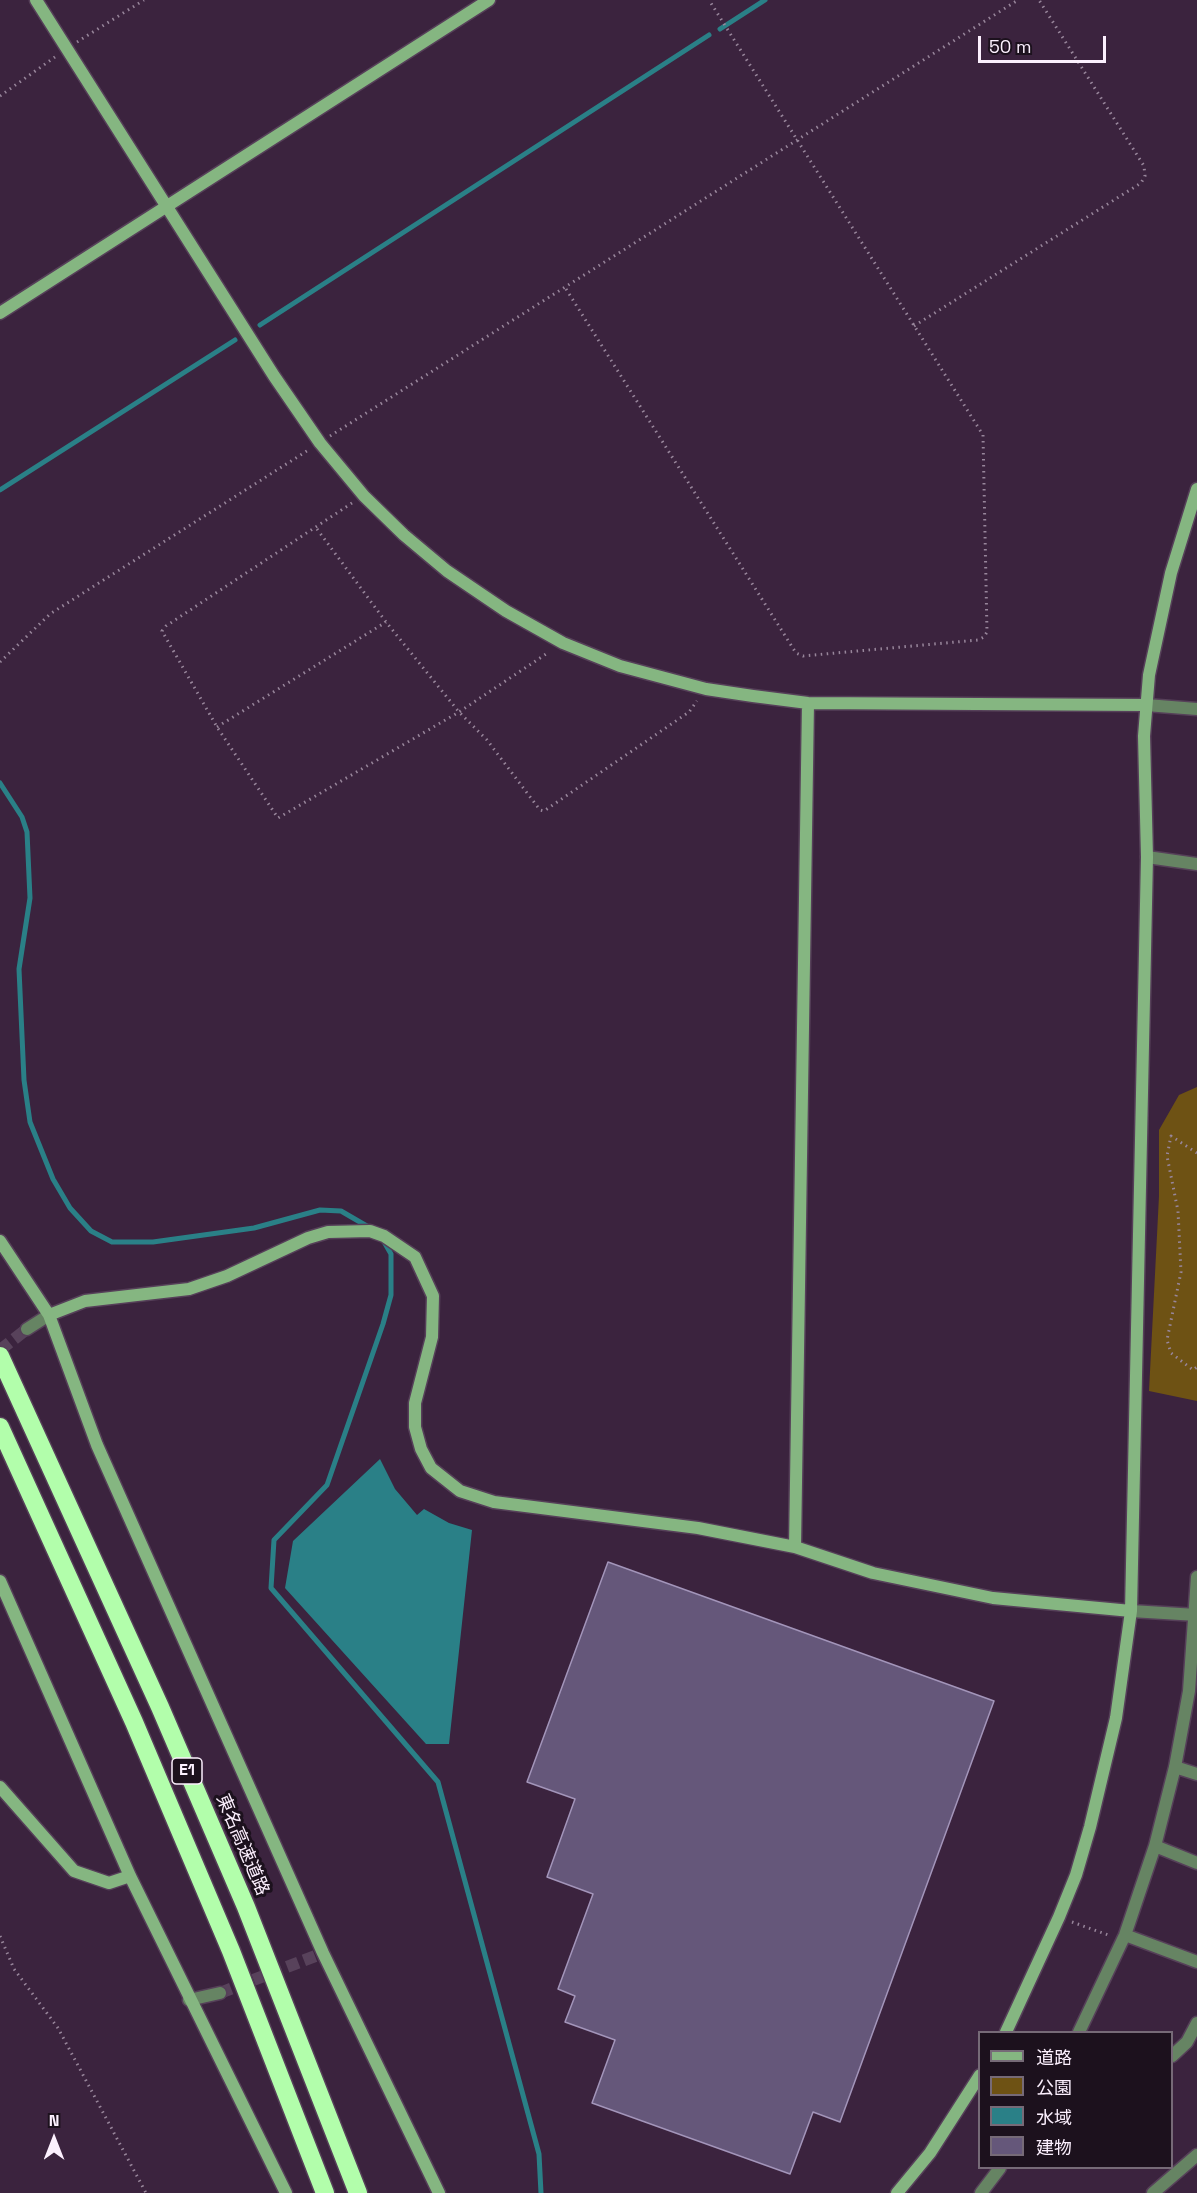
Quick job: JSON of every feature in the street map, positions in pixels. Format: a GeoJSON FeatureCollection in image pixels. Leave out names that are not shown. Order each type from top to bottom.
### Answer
{"type":"FeatureCollection","features":[{"type":"Feature","properties":{"kind":"highway","name":"東名高速道路"},"geometry":{"type":"LineString","coordinates":[[0,1356],[146,1675],[237,1886],[358,2193]]}},
{"type":"Feature","properties":{"kind":"highway","name":"E1"},"geometry":{"type":"LineString","coordinates":[[0,1427],[139,1733],[231,1951],[325,2193]]}},
{"type":"Feature","properties":{"kind":"street"},"geometry":{"type":"LineString","coordinates":[[36,0],[274,376],[320,443],[364,495],[447,571],[506,612],[563,643],[620,666],[706,689],[808,703],[1146,705],[1197,709]]}},
{"type":"Feature","properties":{"kind":"street"},"geometry":{"type":"LineString","coordinates":[[0,313],[489,0]]}},
{"type":"Feature","properties":{"kind":"street"},"geometry":{"type":"LineString","coordinates":[[1005,2031],[1059,1917],[1076,1875],[1105,1775],[1131,1611],[1147,857],[1144,736],[1149,675],[1171,573],[1197,489]]}},
{"type":"Feature","properties":{"kind":"street"},"geometry":{"type":"LineString","coordinates":[[795,1546],[808,703]]}},
{"type":"Feature","properties":{"kind":"street"},"geometry":{"type":"LineString","coordinates":[[1147,857],[1197,864]]}},
{"type":"Feature","properties":{"kind":"street"},"geometry":{"type":"LineString","coordinates":[[27,1329],[49,1315],[85,1301],[189,1289],[227,1276],[308,1238],[328,1232],[370,1231],[384,1236],[415,1257],[433,1296],[432,1337],[415,1403],[415,1427],[426,1458],[443,1479],[476,1498],[698,1528],[795,1546],[873,1573],[932,1587],[1031,1603],[1196,1615]]}},
{"type":"Feature","properties":{"kind":"street"},"geometry":{"type":"LineString","coordinates":[[0,1241],[49,1315],[97,1445],[318,1942],[439,2193]]}},
{"type":"Feature","properties":{"kind":"street"},"geometry":{"type":"LineString","coordinates":[[1079,2031],[1125,1935],[1155,1846],[1175,1767],[1189,1691],[1197,1577]]}},
{"type":"Feature","properties":{"kind":"street"},"geometry":{"type":"LineString","coordinates":[[0,1581],[130,1876],[189,2000],[286,2193]]}},
{"type":"Feature","properties":{"kind":"street"},"geometry":{"type":"LineString","coordinates":[[1175,1767],[1197,1774]]}},
{"type":"Feature","properties":{"kind":"street"},"geometry":{"type":"LineString","coordinates":[[0,1787],[74,1871],[109,1883],[130,1876]]}},
{"type":"Feature","properties":{"kind":"street"},"geometry":{"type":"LineString","coordinates":[[1155,1846],[1197,1863]]}},
{"type":"Feature","properties":{"kind":"street"},"geometry":{"type":"LineString","coordinates":[[1125,1935],[1197,1962]]}},
{"type":"Feature","properties":{"kind":"street"},"geometry":{"type":"LineString","coordinates":[[189,2000],[220,1993]]}},
{"type":"Feature","properties":{"kind":"street"},"geometry":{"type":"LineString","coordinates":[[1173,2055],[1187,2042],[1197,2023]]}},
{"type":"Feature","properties":{"kind":"street"},"geometry":{"type":"LineString","coordinates":[[897,2193],[930,2153],[978,2078]]}},
{"type":"Feature","properties":{"kind":"street"},"geometry":{"type":"LineString","coordinates":[[1153,2193],[1197,2155]]}},
{"type":"Feature","properties":{"kind":"street"},"geometry":{"type":"LineString","coordinates":[[981,2193],[999,2169]]}},
{"type":"Feature","properties":{"kind":"path"},"geometry":{"type":"LineString","coordinates":[[0,96],[67,48],[144,0]]}},
{"type":"Feature","properties":{"kind":"path"},"geometry":{"type":"LineString","coordinates":[[566,289],[796,653],[803,656],[978,640],[987,632],[983,435],[708,0]]}},
{"type":"Feature","properties":{"kind":"path"},"geometry":{"type":"LineString","coordinates":[[0,662],[50,614],[566,289],[796,139],[1018,0]]}},
{"type":"Feature","properties":{"kind":"path"},"geometry":{"type":"LineString","coordinates":[[914,326],[1141,183],[1145,176],[1144,166],[1039,0]]}},
{"type":"Feature","properties":{"kind":"path"},"geometry":{"type":"LineString","coordinates":[[364,495],[317,529],[166,626],[162,631],[217,727],[278,818],[459,712],[563,643]]}},
{"type":"Feature","properties":{"kind":"path"},"geometry":{"type":"LineString","coordinates":[[317,529],[386,622],[459,712],[488,740],[536,808],[544,811],[688,712],[706,689]]}},
{"type":"Feature","properties":{"kind":"path"},"geometry":{"type":"LineString","coordinates":[[217,727],[386,622]]}},
{"type":"Feature","properties":{"kind":"path"},"geometry":{"type":"LineString","coordinates":[[1197,1153],[1171,1136],[1167,1156],[1178,1211],[1181,1272],[1167,1340],[1171,1353],[1193,1370],[1197,1367]]}},
{"type":"Feature","properties":{"kind":"path"},"geometry":{"type":"LineString","coordinates":[[1059,1917],[1110,1936],[1125,1935]]}},
{"type":"Feature","properties":{"kind":"path"},"geometry":{"type":"LineString","coordinates":[[0,1936],[14,1969],[58,2028],[146,2193]]}},
{"type":"Feature","properties":{"kind":"green space"},"geometry":{"type":"Polygon","coordinates":[[[1197,1087],[1197,1401],[1149,1391],[1159,1196],[1159,1130],[1179,1095],[1197,1087]]]}},
{"type":"Feature","properties":{"kind":"water"},"geometry":{"type":"Polygon","coordinates":[[[380,1459],[395,1489],[417,1515],[424,1509],[449,1523],[472,1530],[449,1744],[426,1744],[285,1588],[293,1541],[380,1459]]]}},
{"type":"Feature","properties":{"kind":"building"},"geometry":{"type":"Polygon","coordinates":[[[608,1562],[994,1701],[840,2122],[813,2112],[790,2174],[592,2103],[615,2040],[565,2022],[575,1996],[558,1989],[593,1894],[547,1877],[575,1799],[527,1782],[608,1562]]]}},
{"type":"Feature","properties":{"kind":"waterway"},"geometry":{"type":"LineString","coordinates":[[720,29],[765,0]]}},
{"type":"Feature","properties":{"kind":"waterway"},"geometry":{"type":"LineString","coordinates":[[260,325],[709,35]]}},
{"type":"Feature","properties":{"kind":"waterway"},"geometry":{"type":"LineString","coordinates":[[0,490],[235,340]]}},
{"type":"Feature","properties":{"kind":"waterway"},"geometry":{"type":"LineString","coordinates":[[0,783],[22,817],[27,832],[30,898],[19,969],[24,1080],[30,1122],[53,1179],[70,1208],[91,1231],[112,1242],[153,1242],[254,1228],[320,1210],[341,1211],[372,1229]]}},
{"type":"Feature","properties":{"kind":"waterway"},"geometry":{"type":"LineString","coordinates":[[383,1240],[391,1254],[391,1295],[383,1324],[327,1485],[274,1540],[271,1588],[438,1782],[539,2154],[541,2193]]}},
{"type":"Feature","properties":{"kind":"tunnel"},"geometry":{"type":"LineString","coordinates":[[0,1350],[27,1329]]}},
{"type":"Feature","properties":{"kind":"tunnel"},"geometry":{"type":"LineString","coordinates":[[220,1993],[323,1953]]}}]}
